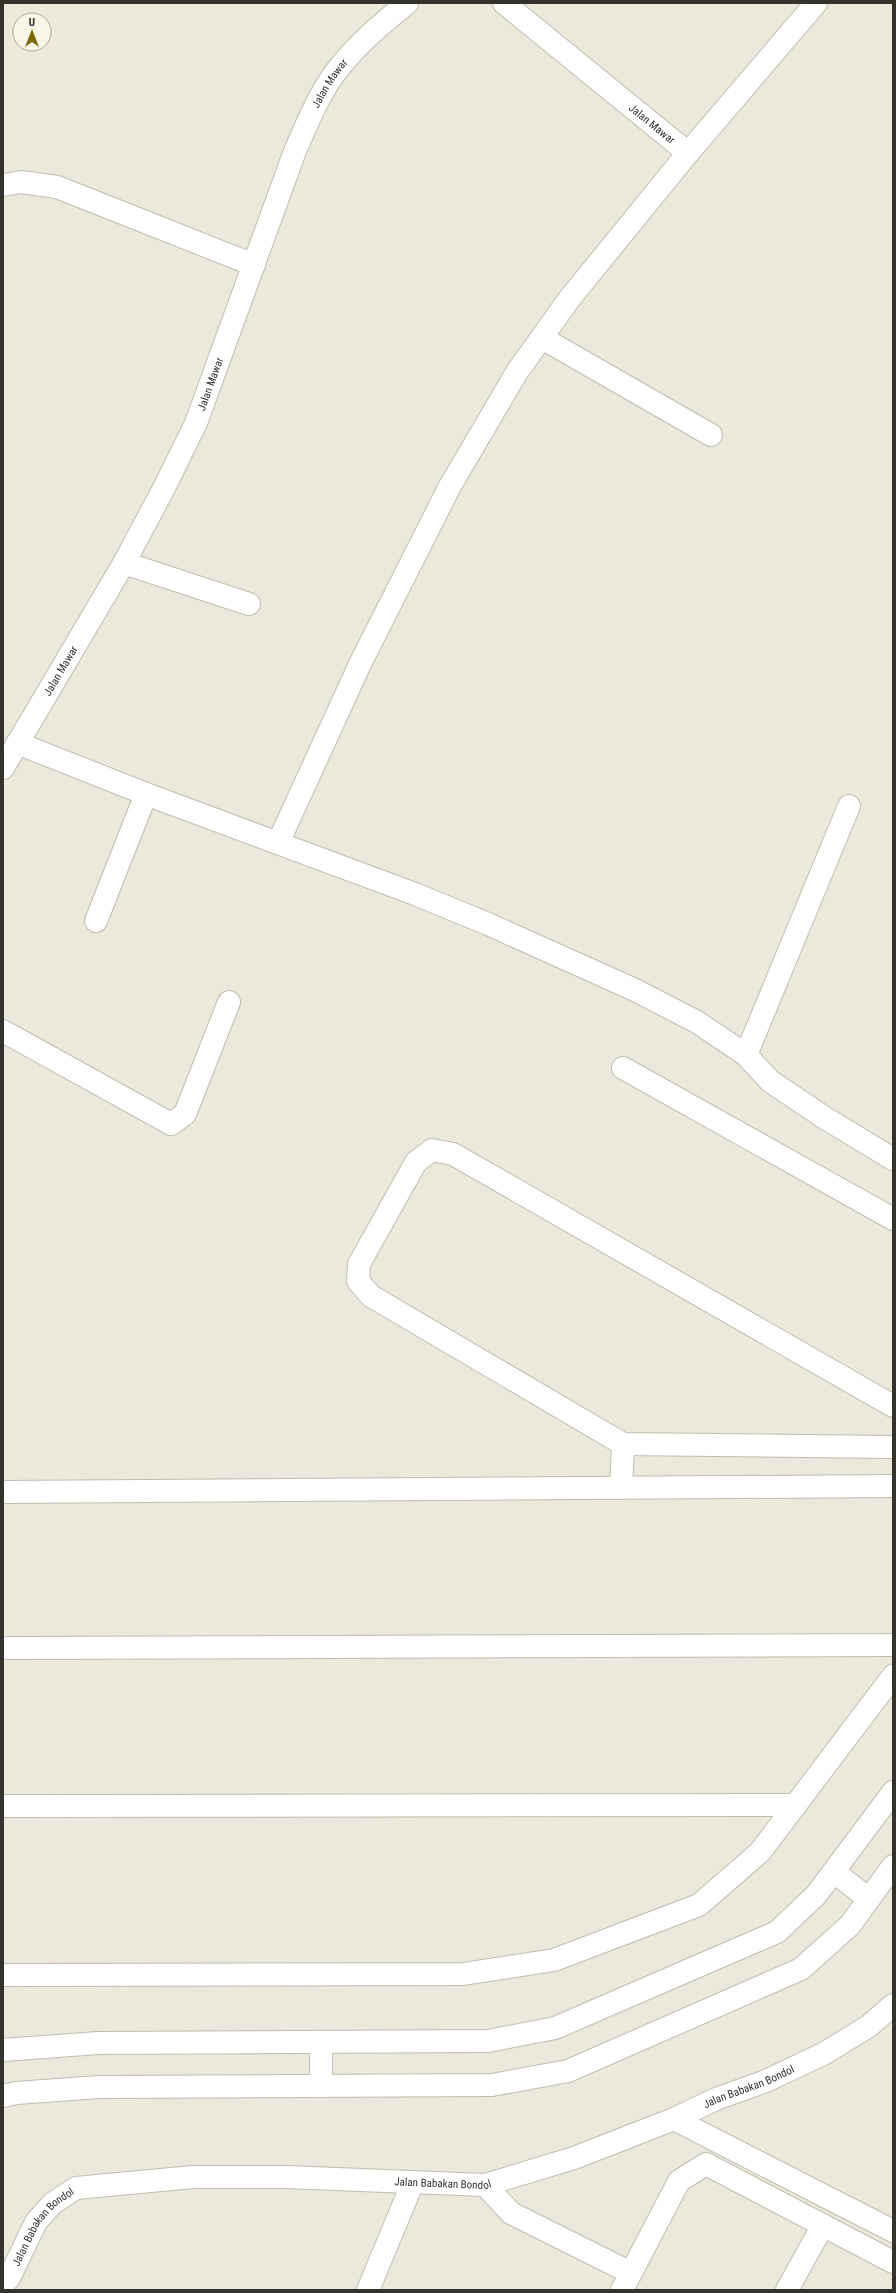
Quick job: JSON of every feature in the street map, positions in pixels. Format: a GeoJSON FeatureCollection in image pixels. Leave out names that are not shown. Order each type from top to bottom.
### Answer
{"type":"FeatureCollection","features":[{"type":"Feature","properties":{"kind":"street","name":"Jalan Mawar"},"geometry":{"type":"LineString","coordinates":[[3,768],[124,563],[163,490],[196,423],[295,151],[312,112],[337,69],[372,32],[407,3]]}},
{"type":"Feature","properties":{"kind":"street","name":"Jalan Mawar"},"geometry":{"type":"LineString","coordinates":[[504,3],[688,153]]}},
{"type":"Feature","properties":{"kind":"street"},"geometry":{"type":"LineString","coordinates":[[278,843],[360,664],[450,486],[517,372],[570,298],[688,153],[816,3]]}},
{"type":"Feature","properties":{"kind":"street"},"geometry":{"type":"LineString","coordinates":[[3,184],[21,182],[57,187],[254,265]]}},
{"type":"Feature","properties":{"kind":"street"},"geometry":{"type":"LineString","coordinates":[[542,338],[711,435]]}},
{"type":"Feature","properties":{"kind":"street"},"geometry":{"type":"LineString","coordinates":[[124,563],[249,604]]}},
{"type":"Feature","properties":{"kind":"street"},"geometry":{"type":"LineString","coordinates":[[17,743],[146,794],[488,924],[621,984],[697,1022],[746,1055],[770,1081],[825,1118],[893,1159]]}},
{"type":"Feature","properties":{"kind":"street"},"geometry":{"type":"LineString","coordinates":[[96,921],[146,794]]}},
{"type":"Feature","properties":{"kind":"street"},"geometry":{"type":"LineString","coordinates":[[746,1055],[849,806]]}},
{"type":"Feature","properties":{"kind":"street"},"geometry":{"type":"LineString","coordinates":[[3,1031],[171,1124],[185,1114],[228,1002]]}},
{"type":"Feature","properties":{"kind":"street"},"geometry":{"type":"LineString","coordinates":[[623,1068],[893,1219]]}},
{"type":"Feature","properties":{"kind":"street"},"geometry":{"type":"LineString","coordinates":[[893,1406],[453,1154],[432,1150],[416,1162],[359,1264],[358,1282],[371,1296],[623,1444],[893,1447]]}},
{"type":"Feature","properties":{"kind":"street"},"geometry":{"type":"LineString","coordinates":[[621,1488],[623,1444]]}},
{"type":"Feature","properties":{"kind":"street"},"geometry":{"type":"LineString","coordinates":[[3,1492],[893,1486]]}},
{"type":"Feature","properties":{"kind":"street"},"geometry":{"type":"LineString","coordinates":[[3,1648],[893,1645]]}},
{"type":"Feature","properties":{"kind":"street"},"geometry":{"type":"LineString","coordinates":[[3,1975],[463,1974],[554,1960],[699,1905],[760,1852],[893,1676]]}},
{"type":"Feature","properties":{"kind":"street"},"geometry":{"type":"LineString","coordinates":[[3,2050],[98,2043],[488,2041],[555,2028],[776,1932],[816,1895],[893,1792]]}},
{"type":"Feature","properties":{"kind":"street"},"geometry":{"type":"LineString","coordinates":[[3,1806],[796,1805]]}},
{"type":"Feature","properties":{"kind":"street"},"geometry":{"type":"LineString","coordinates":[[3,2096],[16,2093],[100,2087],[492,2085],[568,2071],[801,1969],[850,1925],[893,1866]]}},
{"type":"Feature","properties":{"kind":"street"},"geometry":{"type":"LineString","coordinates":[[834,1872],[869,1898]]}},
{"type":"Feature","properties":{"kind":"street","name":"Jalan Babakan Bondol"},"geometry":{"type":"LineString","coordinates":[[3,2284],[9,2278],[36,2222],[53,2203],[76,2188],[193,2177],[286,2177],[485,2185],[574,2158],[674,2119],[716,2099],[766,2081],[823,2054],[868,2026],[893,2005]]}},
{"type":"Feature","properties":{"kind":"street"},"geometry":{"type":"LineString","coordinates":[[320,2042],[320,2086]]}},
{"type":"Feature","properties":{"kind":"street"},"geometry":{"type":"LineString","coordinates":[[674,2119],[893,2231]]}},
{"type":"Feature","properties":{"kind":"street"},"geometry":{"type":"LineString","coordinates":[[485,2185],[512,2213],[626,2282],[679,2181],[706,2164],[893,2262]]}},
{"type":"Feature","properties":{"kind":"street"},"geometry":{"type":"LineString","coordinates":[[368,2290],[412,2182]]}},
{"type":"Feature","properties":{"kind":"street"},"geometry":{"type":"LineString","coordinates":[[788,2290],[823,2225]]}}]}
